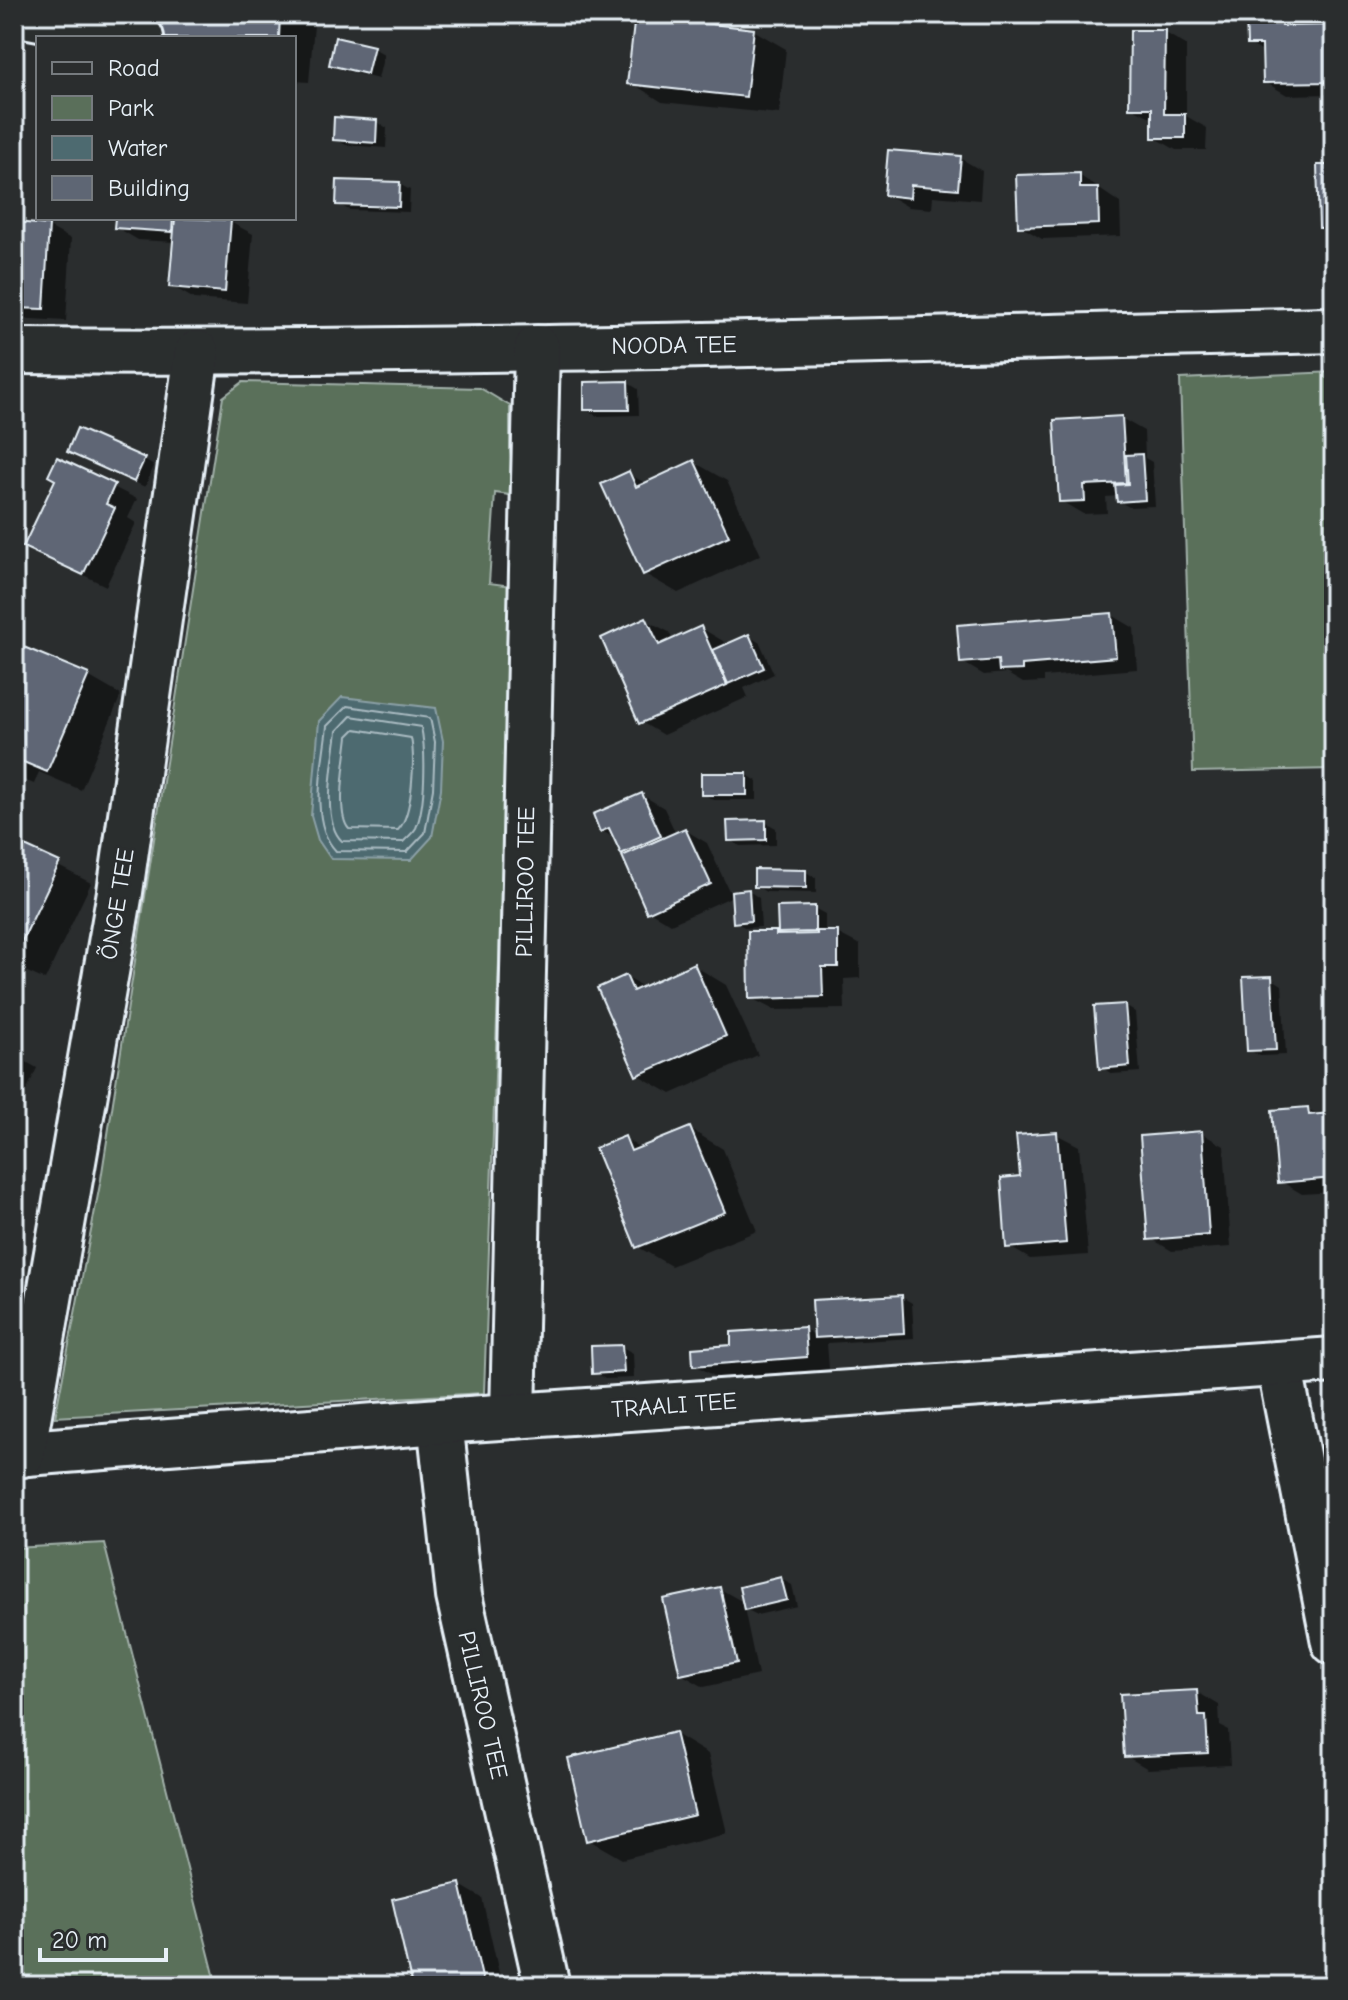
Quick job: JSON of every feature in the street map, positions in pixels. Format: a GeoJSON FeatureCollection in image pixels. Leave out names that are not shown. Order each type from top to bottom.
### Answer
{"type":"FeatureCollection","features":[{"type":"Feature","properties":{"kind":"street"},"geometry":{"type":"LineString","coordinates":[[19,14],[131,36]]}},
{"type":"Feature","properties":{"kind":"street","name":"NOODA TEE"},"geometry":{"type":"LineString","coordinates":[[14,351],[197,353],[537,348],[1334,330]]}},
{"type":"Feature","properties":{"kind":"street","name":"PILLIROO TEE"},"geometry":{"type":"LineString","coordinates":[[513,1416],[537,348]]}},
{"type":"Feature","properties":{"kind":"street","name":"ÕNGE TEE"},"geometry":{"type":"LineString","coordinates":[[18,1454],[120,892],[197,353]]}},
{"type":"Feature","properties":{"kind":"street","name":"TRAALI TEE"},"geometry":{"type":"LineString","coordinates":[[18,1454],[440,1421],[1334,1360]]}},
{"type":"Feature","properties":{"kind":"street"},"geometry":{"type":"LineString","coordinates":[[1279,1364],[1334,1642]]}},
{"type":"Feature","properties":{"kind":"street","name":"PILLIROO TEE"},"geometry":{"type":"LineString","coordinates":[[440,1421],[459,1596],[547,1986]]}},
{"type":"Feature","properties":{"kind":"green space"},"geometry":{"type":"Polygon","coordinates":[[[1334,372],[1334,769],[1193,772],[1180,379],[1334,372]]]}},
{"type":"Feature","properties":{"kind":"green space"},"geometry":{"type":"Polygon","coordinates":[[[243,382],[480,388],[510,406],[510,451],[517,496],[495,493],[489,583],[512,586],[484,1393],[55,1417],[101,1179],[223,397],[243,382]]]}},
{"type":"Feature","properties":{"kind":"green space"},"geometry":{"type":"Polygon","coordinates":[[[104,1543],[217,1986],[14,1986],[14,1548],[104,1543]]]}},
{"type":"Feature","properties":{"kind":"water"},"geometry":{"type":"Polygon","coordinates":[[[342,697],[436,708],[443,741],[441,789],[432,837],[411,860],[331,859],[318,840],[311,816],[319,721],[342,697]]]}},
{"type":"Feature","properties":{"kind":"building"},"geometry":{"type":"Polygon","coordinates":[[[154,14],[280,14],[279,36],[152,36],[154,14]]]}},
{"type":"Feature","properties":{"kind":"building"},"geometry":{"type":"Polygon","coordinates":[[[1246,14],[1281,14],[1282,26],[1333,25],[1334,82],[1263,83],[1262,45],[1247,45],[1246,14]]]}},
{"type":"Feature","properties":{"kind":"building"},"geometry":{"type":"Polygon","coordinates":[[[635,15],[754,29],[746,97],[627,84],[635,15]]]}},
{"type":"Feature","properties":{"kind":"building"},"geometry":{"type":"Polygon","coordinates":[[[1130,30],[1165,30],[1164,114],[1185,114],[1185,138],[1152,138],[1152,108],[1129,108],[1130,30]]]}},
{"type":"Feature","properties":{"kind":"building"},"geometry":{"type":"Polygon","coordinates":[[[335,37],[374,46],[367,74],[329,65],[335,37]]]}},
{"type":"Feature","properties":{"kind":"building"},"geometry":{"type":"Polygon","coordinates":[[[334,117],[377,120],[376,143],[333,140],[334,117]]]}},
{"type":"Feature","properties":{"kind":"building"},"geometry":{"type":"Polygon","coordinates":[[[888,150],[961,156],[958,189],[911,185],[910,198],[884,195],[888,150]]]}},
{"type":"Feature","properties":{"kind":"building"},"geometry":{"type":"Polygon","coordinates":[[[1317,165],[1334,165],[1334,228],[1319,228],[1317,165]]]}},
{"type":"Feature","properties":{"kind":"building"},"geometry":{"type":"Polygon","coordinates":[[[1080,173],[1080,188],[1098,188],[1099,224],[1018,227],[1016,175],[1080,173]]]}},
{"type":"Feature","properties":{"kind":"building"},"geometry":{"type":"Polygon","coordinates":[[[337,180],[400,182],[399,207],[336,205],[337,180]]]}},
{"type":"Feature","properties":{"kind":"building"},"geometry":{"type":"Polygon","coordinates":[[[115,220],[173,220],[172,232],[114,228],[115,220]]]}},
{"type":"Feature","properties":{"kind":"building"},"geometry":{"type":"Polygon","coordinates":[[[175,220],[231,220],[225,292],[169,287],[175,220]]]}},
{"type":"Feature","properties":{"kind":"building"},"geometry":{"type":"Polygon","coordinates":[[[14,222],[49,225],[44,309],[14,308],[14,222]]]}},
{"type":"Feature","properties":{"kind":"building"},"geometry":{"type":"Polygon","coordinates":[[[628,381],[629,410],[584,410],[584,382],[628,381]]]}},
{"type":"Feature","properties":{"kind":"building"},"geometry":{"type":"Polygon","coordinates":[[[1122,416],[1126,483],[1084,485],[1085,501],[1059,502],[1054,420],[1122,416]]]}},
{"type":"Feature","properties":{"kind":"building"},"geometry":{"type":"Polygon","coordinates":[[[77,428],[145,458],[134,482],[67,452],[77,428]]]}},
{"type":"Feature","properties":{"kind":"building"},"geometry":{"type":"Polygon","coordinates":[[[1142,454],[1145,500],[1117,502],[1115,485],[1128,484],[1126,455],[1142,454]]]}},
{"type":"Feature","properties":{"kind":"building"},"geometry":{"type":"Polygon","coordinates":[[[57,457],[115,484],[106,504],[115,508],[83,575],[23,547],[55,480],[48,476],[57,457]]]}},
{"type":"Feature","properties":{"kind":"building"},"geometry":{"type":"Polygon","coordinates":[[[694,460],[729,536],[643,575],[601,484],[629,471],[636,487],[694,460]]]}},
{"type":"Feature","properties":{"kind":"building"},"geometry":{"type":"Polygon","coordinates":[[[1112,613],[1116,657],[1022,665],[1022,670],[999,671],[998,660],[960,663],[957,625],[1112,613]]]}},
{"type":"Feature","properties":{"kind":"building"},"geometry":{"type":"Polygon","coordinates":[[[646,617],[659,645],[701,626],[727,685],[639,724],[601,638],[646,617]]]}},
{"type":"Feature","properties":{"kind":"building"},"geometry":{"type":"Polygon","coordinates":[[[749,634],[764,668],[728,684],[713,650],[749,634]]]}},
{"type":"Feature","properties":{"kind":"building"},"geometry":{"type":"Polygon","coordinates":[[[14,643],[89,674],[47,772],[14,758],[14,643]]]}},
{"type":"Feature","properties":{"kind":"building"},"geometry":{"type":"Polygon","coordinates":[[[701,773],[747,773],[747,795],[701,795],[701,773]]]}},
{"type":"Feature","properties":{"kind":"building"},"geometry":{"type":"Polygon","coordinates":[[[642,793],[661,836],[621,854],[609,828],[600,832],[593,814],[642,793]]]}},
{"type":"Feature","properties":{"kind":"building"},"geometry":{"type":"Polygon","coordinates":[[[766,820],[766,840],[728,841],[727,821],[766,820]]]}},
{"type":"Feature","properties":{"kind":"building"},"geometry":{"type":"Polygon","coordinates":[[[685,828],[711,884],[647,913],[622,856],[685,828]]]}},
{"type":"Feature","properties":{"kind":"building"},"geometry":{"type":"Polygon","coordinates":[[[14,841],[60,862],[14,958],[14,841]]]}},
{"type":"Feature","properties":{"kind":"building"},"geometry":{"type":"Polygon","coordinates":[[[754,869],[806,870],[806,888],[754,887],[754,869]]]}},
{"type":"Feature","properties":{"kind":"building"},"geometry":{"type":"Polygon","coordinates":[[[749,889],[751,921],[733,923],[731,891],[749,889]]]}},
{"type":"Feature","properties":{"kind":"building"},"geometry":{"type":"Polygon","coordinates":[[[815,906],[815,932],[778,933],[777,907],[815,906]]]}},
{"type":"Feature","properties":{"kind":"building"},"geometry":{"type":"Polygon","coordinates":[[[748,931],[776,931],[776,935],[838,931],[838,967],[822,967],[823,997],[749,999],[748,931]]]}},
{"type":"Feature","properties":{"kind":"building"},"geometry":{"type":"Polygon","coordinates":[[[694,963],[726,1036],[636,1076],[597,988],[626,975],[633,991],[694,963]]]}},
{"type":"Feature","properties":{"kind":"building"},"geometry":{"type":"Polygon","coordinates":[[[1272,976],[1276,1050],[1247,1051],[1243,977],[1272,976]]]}},
{"type":"Feature","properties":{"kind":"building"},"geometry":{"type":"Polygon","coordinates":[[[1125,1004],[1130,1066],[1099,1069],[1094,1006],[1125,1004]]]}},
{"type":"Feature","properties":{"kind":"building"},"geometry":{"type":"Polygon","coordinates":[[[1329,1090],[1334,1090],[1334,1178],[1278,1183],[1272,1110],[1308,1107],[1309,1115],[1331,1113],[1329,1090]]]}},
{"type":"Feature","properties":{"kind":"building"},"geometry":{"type":"Polygon","coordinates":[[[690,1127],[725,1212],[636,1248],[595,1148],[625,1136],[631,1151],[690,1127]]]}},
{"type":"Feature","properties":{"kind":"building"},"geometry":{"type":"Polygon","coordinates":[[[1202,1131],[1209,1235],[1148,1240],[1140,1136],[1202,1131]]]}},
{"type":"Feature","properties":{"kind":"building"},"geometry":{"type":"Polygon","coordinates":[[[1057,1132],[1066,1243],[1006,1248],[1001,1178],[1020,1176],[1016,1135],[1057,1132]]]}},
{"type":"Feature","properties":{"kind":"building"},"geometry":{"type":"Polygon","coordinates":[[[902,1295],[904,1333],[814,1338],[812,1300],[902,1295]]]}},
{"type":"Feature","properties":{"kind":"building"},"geometry":{"type":"Polygon","coordinates":[[[805,1327],[807,1357],[693,1366],[692,1348],[731,1345],[731,1332],[805,1327]]]}},
{"type":"Feature","properties":{"kind":"building"},"geometry":{"type":"Polygon","coordinates":[[[622,1345],[624,1372],[592,1374],[591,1346],[622,1345]]]}},
{"type":"Feature","properties":{"kind":"building"},"geometry":{"type":"Polygon","coordinates":[[[781,1577],[787,1600],[744,1610],[739,1587],[781,1577]]]}},
{"type":"Feature","properties":{"kind":"building"},"geometry":{"type":"Polygon","coordinates":[[[720,1587],[737,1663],[680,1675],[663,1599],[720,1587]]]}},
{"type":"Feature","properties":{"kind":"building"},"geometry":{"type":"Polygon","coordinates":[[[1197,1690],[1199,1716],[1206,1716],[1208,1753],[1124,1757],[1120,1694],[1197,1690]]]}},
{"type":"Feature","properties":{"kind":"building"},"geometry":{"type":"Polygon","coordinates":[[[675,1732],[695,1815],[587,1841],[568,1758],[675,1732]]]}},
{"type":"Feature","properties":{"kind":"building"},"geometry":{"type":"Polygon","coordinates":[[[460,1883],[484,1986],[412,1986],[392,1899],[460,1883]]]}}]}
